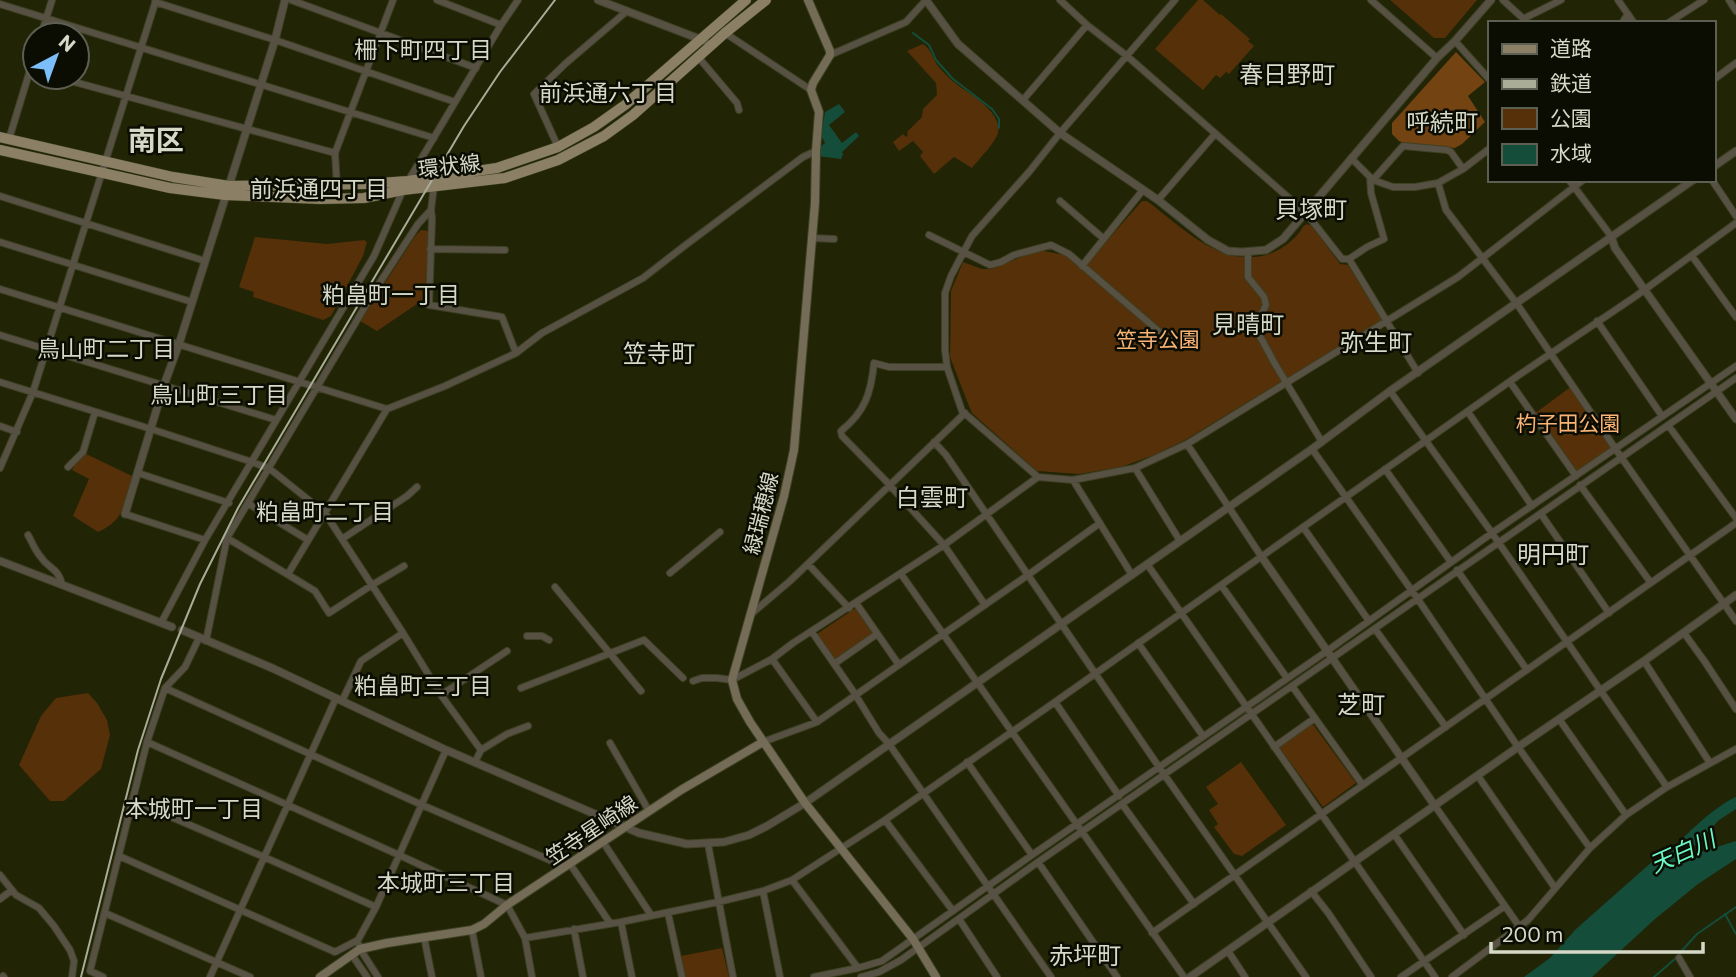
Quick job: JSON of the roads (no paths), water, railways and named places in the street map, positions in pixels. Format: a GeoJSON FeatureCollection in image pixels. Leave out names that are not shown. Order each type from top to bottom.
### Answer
{"type":"FeatureCollection","features":[{"type":"Feature","properties":{"kind":"main road","name":"環状線"},"geometry":{"type":"LineString","coordinates":[[1,153],[170,188],[320,200],[363,198],[406,186],[496,168],[558,147],[594,127],[625,105],[746,0]]}},
{"type":"Feature","properties":{"kind":"main road","name":"環状線"},"geometry":{"type":"LineString","coordinates":[[4,138],[227,191],[337,186],[434,186],[505,178],[558,160],[589,145],[634,115],[766,0]]}},
{"type":"Feature","properties":{"kind":"main road"},"geometry":{"type":"LineString","coordinates":[[808,0],[830,51],[811,90]]}},
{"type":"Feature","properties":{"kind":"main road","name":"緑瑞穂線"},"geometry":{"type":"LineString","coordinates":[[733,680],[781,509],[794,450],[815,203],[819,112],[811,90]]}},
{"type":"Feature","properties":{"kind":"main road"},"geometry":{"type":"LineString","coordinates":[[733,680],[737,699],[805,803],[913,939],[936,977]]}},
{"type":"Feature","properties":{"kind":"main road","name":"笠寺星崎線"},"geometry":{"type":"LineString","coordinates":[[320,977],[356,952],[472,930],[484,924],[507,905],[681,790],[763,741]]}},
{"type":"Feature","properties":{"kind":"street"},"geometry":{"type":"LineString","coordinates":[[45,21],[52,0]]}},
{"type":"Feature","properties":{"kind":"street"},"geometry":{"type":"LineString","coordinates":[[205,540],[125,514],[275,40],[285,0]]}},
{"type":"Feature","properties":{"kind":"street"},"geometry":{"type":"LineString","coordinates":[[291,0],[477,68]]}},
{"type":"Feature","properties":{"kind":"street"},"geometry":{"type":"LineString","coordinates":[[337,186],[335,153],[393,0]]}},
{"type":"Feature","properties":{"kind":"street"},"geometry":{"type":"LineString","coordinates":[[437,0],[501,25]]}},
{"type":"Feature","properties":{"kind":"street"},"geometry":{"type":"LineString","coordinates":[[161,622],[205,540],[374,256],[406,186],[518,0]]}},
{"type":"Feature","properties":{"kind":"street"},"geometry":{"type":"LineString","coordinates":[[598,0],[701,39],[712,46]]}},
{"type":"Feature","properties":{"kind":"street"},"geometry":{"type":"LineString","coordinates":[[614,6],[621,0]]}},
{"type":"Feature","properties":{"kind":"street"},"geometry":{"type":"LineString","coordinates":[[1060,0],[1306,214],[1342,259],[1349,259],[1384,239],[1371,193],[1371,178],[1404,146],[1447,150],[1463,169]]}},
{"type":"Feature","properties":{"kind":"street"},"geometry":{"type":"LineString","coordinates":[[1175,0],[972,236],[945,293],[944,350],[947,367],[964,413],[1038,477],[1073,480],[1135,468],[1187,444],[1458,277],[1580,182]]}},
{"type":"Feature","properties":{"kind":"street"},"geometry":{"type":"LineString","coordinates":[[1371,0],[1437,58]]}},
{"type":"Feature","properties":{"kind":"street"},"geometry":{"type":"LineString","coordinates":[[830,55],[906,22],[928,1],[958,44],[1060,133],[1158,200],[1208,240],[1227,251],[1248,252],[1266,250],[1283,239],[1437,58],[1491,0]]}},
{"type":"Feature","properties":{"kind":"street"},"geometry":{"type":"LineString","coordinates":[[1503,0],[1526,21],[1561,0]]}},
{"type":"Feature","properties":{"kind":"street"},"geometry":{"type":"LineString","coordinates":[[1618,0],[1633,21]]}},
{"type":"Feature","properties":{"kind":"street"},"geometry":{"type":"LineString","coordinates":[[1671,21],[1704,0]]}},
{"type":"Feature","properties":{"kind":"street"},"geometry":{"type":"LineString","coordinates":[[1729,0],[1736,11]]}},
{"type":"Feature","properties":{"kind":"street"},"geometry":{"type":"LineString","coordinates":[[0,468],[33,392],[156,1],[455,102]]}},
{"type":"Feature","properties":{"kind":"street"},"geometry":{"type":"LineString","coordinates":[[0,4],[434,138]]}},
{"type":"Feature","properties":{"kind":"street"},"geometry":{"type":"LineString","coordinates":[[558,147],[534,94],[627,11]]}},
{"type":"Feature","properties":{"kind":"street"},"geometry":{"type":"LineString","coordinates":[[1623,21],[1628,14]]}},
{"type":"Feature","properties":{"kind":"street"},"geometry":{"type":"LineString","coordinates":[[1023,100],[1087,25]]}},
{"type":"Feature","properties":{"kind":"street"},"geometry":{"type":"LineString","coordinates":[[725,33],[811,90]]}},
{"type":"Feature","properties":{"kind":"street"},"geometry":{"type":"LineString","coordinates":[[1455,41],[1488,78]]}},
{"type":"Feature","properties":{"kind":"street"},"geometry":{"type":"LineString","coordinates":[[699,58],[737,103],[739,110]]}},
{"type":"Feature","properties":{"kind":"street"},"geometry":{"type":"LineString","coordinates":[[1715,78],[1736,62]]}},
{"type":"Feature","properties":{"kind":"street"},"geometry":{"type":"LineString","coordinates":[[91,86],[335,153]]}},
{"type":"Feature","properties":{"kind":"street"},"geometry":{"type":"LineString","coordinates":[[4,138],[24,91]]}},
{"type":"Feature","properties":{"kind":"street"},"geometry":{"type":"LineString","coordinates":[[1158,200],[1215,134]]}},
{"type":"Feature","properties":{"kind":"street"},"geometry":{"type":"LineString","coordinates":[[1351,158],[1371,178],[1392,187],[1415,187],[1438,183],[1463,169],[1488,150]]}},
{"type":"Feature","properties":{"kind":"street"},"geometry":{"type":"LineString","coordinates":[[288,574],[387,409],[516,353],[542,333],[643,278],[763,187],[816,151]]}},
{"type":"Feature","properties":{"kind":"street"},"geometry":{"type":"LineString","coordinates":[[1715,166],[1736,151]]}},
{"type":"Feature","properties":{"kind":"street"},"geometry":{"type":"LineString","coordinates":[[1570,182],[1611,236],[1615,248],[1736,419]]}},
{"type":"Feature","properties":{"kind":"street"},"geometry":{"type":"LineString","coordinates":[[182,631],[272,668],[446,750],[625,827],[687,844],[724,842],[749,835],[805,803],[1690,182]]}},
{"type":"Feature","properties":{"kind":"street"},"geometry":{"type":"LineString","coordinates":[[1713,182],[1736,216]]}},
{"type":"Feature","properties":{"kind":"street"},"geometry":{"type":"LineString","coordinates":[[1438,183],[1446,210],[1517,304],[1736,621]]}},
{"type":"Feature","properties":{"kind":"street"},"geometry":{"type":"LineString","coordinates":[[434,186],[429,305],[502,317],[516,353]]}},
{"type":"Feature","properties":{"kind":"street"},"geometry":{"type":"LineString","coordinates":[[1082,266],[1143,190]]}},
{"type":"Feature","properties":{"kind":"street"},"geometry":{"type":"LineString","coordinates":[[0,196],[205,261]]}},
{"type":"Feature","properties":{"kind":"street"},"geometry":{"type":"LineString","coordinates":[[1060,201],[1104,239]]}},
{"type":"Feature","properties":{"kind":"street"},"geometry":{"type":"LineString","coordinates":[[103,977],[90,971],[146,742],[165,688],[185,667],[203,639],[227,538],[375,290],[431,210]]}},
{"type":"Feature","properties":{"kind":"street"},"geometry":{"type":"LineString","coordinates":[[525,938],[668,913],[763,891],[793,880],[1055,702],[1426,440],[1645,290],[1736,223]]}},
{"type":"Feature","properties":{"kind":"street"},"geometry":{"type":"LineString","coordinates":[[929,235],[990,265],[1051,245],[1069,254],[1170,341]]}},
{"type":"Feature","properties":{"kind":"street"},"geometry":{"type":"LineString","coordinates":[[812,238],[834,239]]}},
{"type":"Feature","properties":{"kind":"street"},"geometry":{"type":"LineString","coordinates":[[0,242],[192,302]]}},
{"type":"Feature","properties":{"kind":"street"},"geometry":{"type":"LineString","coordinates":[[430,249],[505,250]]}},
{"type":"Feature","properties":{"kind":"street"},"geometry":{"type":"LineString","coordinates":[[1248,252],[1248,278],[1264,297],[1266,304],[1255,327],[1322,442]]}},
{"type":"Feature","properties":{"kind":"street"},"geometry":{"type":"LineString","coordinates":[[1692,256],[1736,317]]}},
{"type":"Feature","properties":{"kind":"street"},"geometry":{"type":"LineString","coordinates":[[1349,259],[1418,373]]}},
{"type":"Feature","properties":{"kind":"street"},"geometry":{"type":"LineString","coordinates":[[0,289],[387,409]]}},
{"type":"Feature","properties":{"kind":"street"},"geometry":{"type":"LineString","coordinates":[[1597,321],[1662,416]]}},
{"type":"Feature","properties":{"kind":"street"},"geometry":{"type":"LineString","coordinates":[[0,335],[276,420]]}},
{"type":"Feature","properties":{"kind":"street"},"geometry":{"type":"LineString","coordinates":[[947,367],[889,367],[874,363],[871,385],[863,407],[841,431],[842,436],[944,545],[985,605]]}},
{"type":"Feature","properties":{"kind":"street"},"geometry":{"type":"LineString","coordinates":[[814,977],[882,961],[1492,533],[1736,366]]}},
{"type":"Feature","properties":{"kind":"street"},"geometry":{"type":"LineString","coordinates":[[863,977],[879,972],[919,948],[993,893],[1736,378]]}},
{"type":"Feature","properties":{"kind":"street"},"geometry":{"type":"LineString","coordinates":[[0,382],[270,469],[325,513],[442,695],[481,750]]}},
{"type":"Feature","properties":{"kind":"street"},"geometry":{"type":"LineString","coordinates":[[1510,382],[1576,476]]}},
{"type":"Feature","properties":{"kind":"street"},"geometry":{"type":"LineString","coordinates":[[1390,391],[1492,533],[1667,787]]}},
{"type":"Feature","properties":{"kind":"street"},"geometry":{"type":"LineString","coordinates":[[68,467],[83,452],[95,412]]}},
{"type":"Feature","properties":{"kind":"street"},"geometry":{"type":"LineString","coordinates":[[1468,412],[1532,506]]}},
{"type":"Feature","properties":{"kind":"street"},"geometry":{"type":"LineString","coordinates":[[751,615],[808,564],[964,413]]}},
{"type":"Feature","properties":{"kind":"street"},"geometry":{"type":"LineString","coordinates":[[1152,933],[1567,643],[1736,521],[1668,425]]}},
{"type":"Feature","properties":{"kind":"street"},"geometry":{"type":"LineString","coordinates":[[0,426],[17,432]]}},
{"type":"Feature","properties":{"kind":"street"},"geometry":{"type":"LineString","coordinates":[[934,442],[946,455],[1306,977]]}},
{"type":"Feature","properties":{"kind":"street"},"geometry":{"type":"LineString","coordinates":[[1187,444],[1261,556],[1519,926]]}},
{"type":"Feature","properties":{"kind":"street"},"geometry":{"type":"LineString","coordinates":[[1312,449],[1590,848]]}},
{"type":"Feature","properties":{"kind":"street"},"geometry":{"type":"LineString","coordinates":[[1135,468],[1180,541]]}},
{"type":"Feature","properties":{"kind":"street"},"geometry":{"type":"LineString","coordinates":[[1385,469],[1451,562]]}},
{"type":"Feature","properties":{"kind":"street"},"geometry":{"type":"LineString","coordinates":[[138,473],[229,503]]}},
{"type":"Feature","properties":{"kind":"street"},"geometry":{"type":"LineString","coordinates":[[693,681],[702,678],[733,680],[772,659],[944,545],[1038,477]]}},
{"type":"Feature","properties":{"kind":"street"},"geometry":{"type":"LineString","coordinates":[[1073,480],[1132,575]]}},
{"type":"Feature","properties":{"kind":"street"},"geometry":{"type":"LineString","coordinates":[[1580,485],[1651,583]]}},
{"type":"Feature","properties":{"kind":"street"},"geometry":{"type":"LineString","coordinates":[[342,539],[417,487]]}},
{"type":"Feature","properties":{"kind":"street"},"geometry":{"type":"LineString","coordinates":[[248,504],[308,540]]}},
{"type":"Feature","properties":{"kind":"street"},"geometry":{"type":"LineString","coordinates":[[1541,514],[1609,613]]}},
{"type":"Feature","properties":{"kind":"street"},"geometry":{"type":"LineString","coordinates":[[763,741],[817,722],[1100,523]]}},
{"type":"Feature","properties":{"kind":"street"},"geometry":{"type":"LineString","coordinates":[[1303,527],[1369,621]]}},
{"type":"Feature","properties":{"kind":"street"},"geometry":{"type":"LineString","coordinates":[[670,573],[720,532]]}},
{"type":"Feature","properties":{"kind":"street"},"geometry":{"type":"LineString","coordinates":[[28,535],[46,564],[59,573],[62,584]]}},
{"type":"Feature","properties":{"kind":"street"},"geometry":{"type":"LineString","coordinates":[[227,538],[315,591],[329,613],[404,566]]}},
{"type":"Feature","properties":{"kind":"street"},"geometry":{"type":"LineString","coordinates":[[0,561],[172,627]]}},
{"type":"Feature","properties":{"kind":"street"},"geometry":{"type":"LineString","coordinates":[[808,564],[849,608]]}},
{"type":"Feature","properties":{"kind":"street"},"geometry":{"type":"LineString","coordinates":[[1147,564],[1435,977]]}},
{"type":"Feature","properties":{"kind":"street"},"geometry":{"type":"LineString","coordinates":[[1457,570],[1527,670]]}},
{"type":"Feature","properties":{"kind":"street"},"geometry":{"type":"LineString","coordinates":[[901,574],[1184,977]]}},
{"type":"Feature","properties":{"kind":"street"},"geometry":{"type":"LineString","coordinates":[[1221,585],[1287,678]]}},
{"type":"Feature","properties":{"kind":"street"},"geometry":{"type":"LineString","coordinates":[[555,587],[641,691]]}},
{"type":"Feature","properties":{"kind":"street"},"geometry":{"type":"LineString","coordinates":[[1190,977],[1644,662],[1736,595]]}},
{"type":"Feature","properties":{"kind":"street"},"geometry":{"type":"LineString","coordinates":[[856,603],[899,665]]}},
{"type":"Feature","properties":{"kind":"street"},"geometry":{"type":"LineString","coordinates":[[1375,629],[1446,727]]}},
{"type":"Feature","properties":{"kind":"street"},"geometry":{"type":"LineString","coordinates":[[812,632],[879,733],[1051,977]]}},
{"type":"Feature","properties":{"kind":"street"},"geometry":{"type":"LineString","coordinates":[[210,977],[310,754],[339,699],[361,661],[403,633]]}},
{"type":"Feature","properties":{"kind":"street"},"geometry":{"type":"LineString","coordinates":[[1684,633],[1736,709]]}},
{"type":"Feature","properties":{"kind":"street"},"geometry":{"type":"LineString","coordinates":[[834,664],[877,634]]}},
{"type":"Feature","properties":{"kind":"street"},"geometry":{"type":"LineString","coordinates":[[527,636],[542,636],[549,640]]}},
{"type":"Feature","properties":{"kind":"street"},"geometry":{"type":"LineString","coordinates":[[521,688],[644,640],[683,678]]}},
{"type":"Feature","properties":{"kind":"street"},"geometry":{"type":"LineString","coordinates":[[1138,643],[1203,736]]}},
{"type":"Feature","properties":{"kind":"street"},"geometry":{"type":"LineString","coordinates":[[442,695],[507,651]]}},
{"type":"Feature","properties":{"kind":"street"},"geometry":{"type":"LineString","coordinates":[[772,659],[817,722]]}},
{"type":"Feature","properties":{"kind":"street"},"geometry":{"type":"LineString","coordinates":[[1644,662],[1710,762]]}},
{"type":"Feature","properties":{"kind":"street"},"geometry":{"type":"LineString","coordinates":[[1292,686],[1362,784]]}},
{"type":"Feature","properties":{"kind":"street"},"geometry":{"type":"LineString","coordinates":[[165,688],[422,804],[568,866],[610,923]]}},
{"type":"Feature","properties":{"kind":"street"},"geometry":{"type":"LineString","coordinates":[[1055,702],[1119,796]]}},
{"type":"Feature","properties":{"kind":"street"},"geometry":{"type":"LineString","coordinates":[[1274,747],[1315,718]]}},
{"type":"Feature","properties":{"kind":"street"},"geometry":{"type":"LineString","coordinates":[[1559,719],[1626,815]]}},
{"type":"Feature","properties":{"kind":"street"},"geometry":{"type":"LineString","coordinates":[[475,762],[481,750],[507,734],[528,726]]}},
{"type":"Feature","properties":{"kind":"street"},"geometry":{"type":"LineString","coordinates":[[146,742],[507,905],[525,938],[532,977]]}},
{"type":"Feature","properties":{"kind":"street"},"geometry":{"type":"LineString","coordinates":[[610,743],[649,811]]}},
{"type":"Feature","properties":{"kind":"street"},"geometry":{"type":"LineString","coordinates":[[1452,977],[1528,920],[1590,848],[1626,815],[1667,787],[1736,749]]}},
{"type":"Feature","properties":{"kind":"street"},"geometry":{"type":"LineString","coordinates":[[367,977],[356,952],[359,940],[446,750]]}},
{"type":"Feature","properties":{"kind":"street"},"geometry":{"type":"LineString","coordinates":[[967,762],[1032,855]]}},
{"type":"Feature","properties":{"kind":"street"},"geometry":{"type":"LineString","coordinates":[[1478,776],[1555,888]]}},
{"type":"Feature","properties":{"kind":"street"},"geometry":{"type":"LineString","coordinates":[[132,800],[376,907]]}},
{"type":"Feature","properties":{"kind":"street"},"geometry":{"type":"LineString","coordinates":[[1122,804],[1194,904]]}},
{"type":"Feature","properties":{"kind":"street"},"geometry":{"type":"LineString","coordinates":[[885,820],[953,911]]}},
{"type":"Feature","properties":{"kind":"street"},"geometry":{"type":"LineString","coordinates":[[1394,834],[1464,935]]}},
{"type":"Feature","properties":{"kind":"street"},"geometry":{"type":"LineString","coordinates":[[603,842],[650,915]]}},
{"type":"Feature","properties":{"kind":"street"},"geometry":{"type":"LineString","coordinates":[[708,844],[733,977]]}},
{"type":"Feature","properties":{"kind":"street"},"geometry":{"type":"LineString","coordinates":[[119,856],[335,952],[359,940]]}},
{"type":"Feature","properties":{"kind":"street"},"geometry":{"type":"LineString","coordinates":[[1038,862],[1117,977]]}},
{"type":"Feature","properties":{"kind":"street"},"geometry":{"type":"LineString","coordinates":[[0,875],[16,895],[39,908],[54,926],[74,961],[72,977]]}},
{"type":"Feature","properties":{"kind":"street"},"geometry":{"type":"LineString","coordinates":[[793,880],[858,968]]}},
{"type":"Feature","properties":{"kind":"street"},"geometry":{"type":"LineString","coordinates":[[0,899],[12,890]]}},
{"type":"Feature","properties":{"kind":"street"},"geometry":{"type":"LineString","coordinates":[[763,891],[780,977]]}},
{"type":"Feature","properties":{"kind":"street"},"geometry":{"type":"LineString","coordinates":[[1311,891],[1371,977]]}},
{"type":"Feature","properties":{"kind":"street"},"geometry":{"type":"LineString","coordinates":[[1401,977],[1505,906]]}},
{"type":"Feature","properties":{"kind":"street"},"geometry":{"type":"LineString","coordinates":[[105,913],[250,977]]}},
{"type":"Feature","properties":{"kind":"street"},"geometry":{"type":"LineString","coordinates":[[668,913],[682,977]]}},
{"type":"Feature","properties":{"kind":"street"},"geometry":{"type":"LineString","coordinates":[[959,919],[997,977]]}},
{"type":"Feature","properties":{"kind":"street"},"geometry":{"type":"LineString","coordinates":[[621,922],[632,977]]}},
{"type":"Feature","properties":{"kind":"street"},"geometry":{"type":"LineString","coordinates":[[574,929],[583,977]]}},
{"type":"Feature","properties":{"kind":"street"},"geometry":{"type":"LineString","coordinates":[[472,930],[481,977]]}},
{"type":"Feature","properties":{"kind":"street"},"geometry":{"type":"LineString","coordinates":[[424,937],[432,977]]}},
{"type":"Feature","properties":{"kind":"street"},"geometry":{"type":"LineString","coordinates":[[1228,951],[1245,977]]}},
{"type":"Feature","properties":{"kind":"street"},"geometry":{"type":"LineString","coordinates":[[356,952],[378,977]]}},
{"type":"Feature","properties":{"kind":"street"},"geometry":{"type":"LineString","coordinates":[[1679,958],[1690,977]]}},
{"type":"Feature","properties":{"kind":"water"},"geometry":{"type":"Polygon","coordinates":[[[839,104],[845,112],[829,125],[842,143],[856,132],[859,136],[842,152],[841,159],[818,156],[820,147],[825,143],[821,137],[825,112],[839,104]]]}},
{"type":"Feature","properties":{"kind":"water","name":"天白川"},"geometry":{"type":"Polygon","coordinates":[[[1736,797],[1736,809],[1719,820],[1684,857],[1736,841],[1736,859],[1698,884],[1655,919],[1592,977],[1524,977],[1550,958],[1576,929],[1653,861],[1661,860],[1707,816],[1736,797]]]}},
{"type":"Feature","properties":{"kind":"waterway"},"geometry":{"type":"LineString","coordinates":[[913,33],[929,45],[936,60],[953,79],[992,109],[999,119],[999,128]]}},
{"type":"Feature","properties":{"kind":"waterway"},"geometry":{"type":"LineString","coordinates":[[1678,955],[1697,934],[1736,907]]}},
{"type":"Feature","properties":{"kind":"waterway"},"geometry":{"type":"LineString","coordinates":[[1725,914],[1736,934]]}},
{"type":"Feature","properties":{"kind":"waterway"},"geometry":{"type":"LineString","coordinates":[[1654,977],[1676,958]]}},
{"type":"Feature","properties":{"kind":"railway"},"geometry":{"type":"LineString","coordinates":[[81,977],[138,750],[161,679],[200,584],[238,508],[464,126],[500,72],[555,0]]}},
{"type":"Feature","properties":{"kind":"district","name":"柵下町四丁目"},"geometry":{"type":"Point","coordinates":[423,49]}},
{"type":"Feature","properties":{"kind":"district","name":"春日野町"},"geometry":{"type":"Point","coordinates":[1287,73]}},
{"type":"Feature","properties":{"kind":"district","name":"前浜通六丁目"},"geometry":{"type":"Point","coordinates":[608,92]}},
{"type":"Feature","properties":{"kind":"district","name":"呼続町"},"geometry":{"type":"Point","coordinates":[1442,121]}},
{"type":"Feature","properties":{"kind":"district","name":"南区"},"geometry":{"type":"Point","coordinates":[156,139]}},
{"type":"Feature","properties":{"kind":"district","name":"前浜通四丁目"},"geometry":{"type":"Point","coordinates":[319,188]}},
{"type":"Feature","properties":{"kind":"district","name":"貝塚町"},"geometry":{"type":"Point","coordinates":[1311,208]}},
{"type":"Feature","properties":{"kind":"district","name":"粕畠町一丁目"},"geometry":{"type":"Point","coordinates":[391,294]}},
{"type":"Feature","properties":{"kind":"district","name":"見晴町"},"geometry":{"type":"Point","coordinates":[1248,323]}},
{"type":"Feature","properties":{"kind":"district","name":"弥生町"},"geometry":{"type":"Point","coordinates":[1376,341]}},
{"type":"Feature","properties":{"kind":"district","name":"鳥山町二丁目"},"geometry":{"type":"Point","coordinates":[106,348]}},
{"type":"Feature","properties":{"kind":"district","name":"笠寺町"},"geometry":{"type":"Point","coordinates":[659,352]}},
{"type":"Feature","properties":{"kind":"district","name":"鳥山町三丁目"},"geometry":{"type":"Point","coordinates":[219,394]}},
{"type":"Feature","properties":{"kind":"district","name":"白雲町"},"geometry":{"type":"Point","coordinates":[932,496]}},
{"type":"Feature","properties":{"kind":"district","name":"粕畠町二丁目"},"geometry":{"type":"Point","coordinates":[325,511]}},
{"type":"Feature","properties":{"kind":"district","name":"明円町"},"geometry":{"type":"Point","coordinates":[1553,553]}},
{"type":"Feature","properties":{"kind":"district","name":"粕畠町三丁目"},"geometry":{"type":"Point","coordinates":[423,685]}},
{"type":"Feature","properties":{"kind":"district","name":"芝町"},"geometry":{"type":"Point","coordinates":[1361,703]}},
{"type":"Feature","properties":{"kind":"district","name":"本城町一丁目"},"geometry":{"type":"Point","coordinates":[194,808]}},
{"type":"Feature","properties":{"kind":"district","name":"本城町三丁目"},"geometry":{"type":"Point","coordinates":[446,882]}},
{"type":"Feature","properties":{"kind":"district","name":"赤坪町"},"geometry":{"type":"Point","coordinates":[1085,954]}},
{"type":"Feature","properties":{"kind":"park label","name":"笠寺公園"},"geometry":{"type":"Point","coordinates":[1158,338]}},
{"type":"Feature","properties":{"kind":"park label","name":"杓子田公園"},"geometry":{"type":"Point","coordinates":[1568,422]}}]}
